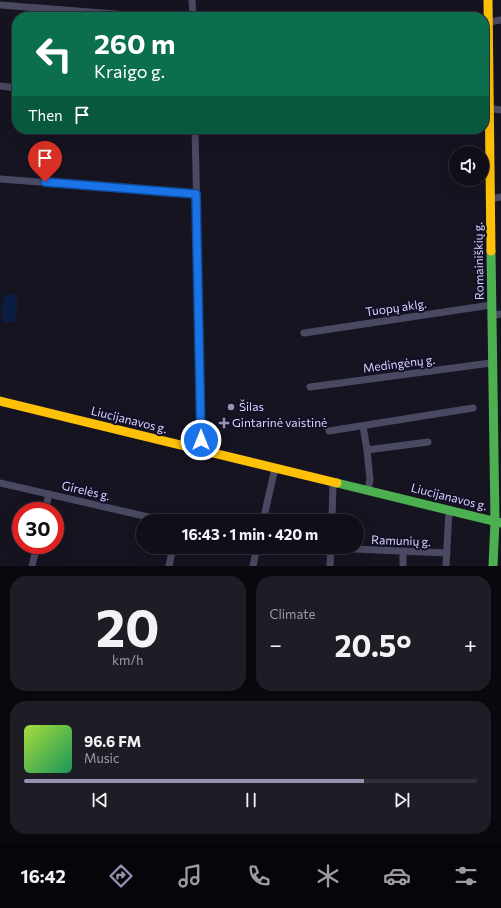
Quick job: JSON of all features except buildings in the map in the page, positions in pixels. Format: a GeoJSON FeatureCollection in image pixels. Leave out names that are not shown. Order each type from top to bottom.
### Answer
{"type":"FeatureCollection","features":[{"type":"Feature","properties":{"kind":"street"},"geometry":{"type":"LineString","coordinates":[[192,0],[192,12]]}},
{"type":"Feature","properties":{"kind":"street","name":"Romainiškių g."},"geometry":{"type":"LineString","coordinates":[[487,12],[488,0]]}},
{"type":"Feature","properties":{"kind":"street"},"geometry":{"type":"LineString","coordinates":[[0,5],[90,12]]}},
{"type":"Feature","properties":{"kind":"street"},"geometry":{"type":"LineString","coordinates":[[489,19],[501,20]]}},
{"type":"Feature","properties":{"kind":"street"},"geometry":{"type":"LineString","coordinates":[[0,86],[12,87]]}},
{"type":"Feature","properties":{"kind":"street"},"geometry":{"type":"LineString","coordinates":[[489,108],[501,110]]}},
{"type":"Feature","properties":{"kind":"street"},"geometry":{"type":"LineString","coordinates":[[195,134],[201,450]]}},
{"type":"Feature","properties":{"kind":"street","name":"Romainiškių g."},"geometry":{"type":"LineString","coordinates":[[489,134],[491,364],[497,389],[498,522],[493,566]]}},
{"type":"Feature","properties":{"kind":"street"},"geometry":{"type":"LineString","coordinates":[[0,179],[196,194]]}},
{"type":"Feature","properties":{"kind":"street"},"geometry":{"type":"LineString","coordinates":[[490,198],[501,197]]}},
{"type":"Feature","properties":{"kind":"street","name":"Tuopų aklg."},"geometry":{"type":"LineString","coordinates":[[304,333],[491,305]]}},
{"type":"Feature","properties":{"kind":"street"},"geometry":{"type":"LineString","coordinates":[[491,316],[501,314]]}},
{"type":"Feature","properties":{"kind":"street","name":"Medingėnų g."},"geometry":{"type":"LineString","coordinates":[[310,387],[491,364]]}},
{"type":"Feature","properties":{"kind":"street","name":"Liucijanavos g."},"geometry":{"type":"LineString","coordinates":[[0,401],[498,522]]}},
{"type":"Feature","properties":{"kind":"street"},"geometry":{"type":"LineString","coordinates":[[330,431],[473,408]]}},
{"type":"Feature","properties":{"kind":"street"},"geometry":{"type":"LineString","coordinates":[[363,426],[370,479],[368,490]]}},
{"type":"Feature","properties":{"kind":"street"},"geometry":{"type":"LineString","coordinates":[[367,450],[428,442]]}},
{"type":"Feature","properties":{"kind":"street"},"geometry":{"type":"LineString","coordinates":[[265,514],[276,468]]}},
{"type":"Feature","properties":{"kind":"street"},"geometry":{"type":"LineString","coordinates":[[332,514],[334,482]]}},
{"type":"Feature","properties":{"kind":"street","name":"Girelės g."},"geometry":{"type":"LineString","coordinates":[[0,483],[136,514]]}},
{"type":"Feature","properties":{"kind":"street"},"geometry":{"type":"LineString","coordinates":[[47,502],[49,494]]}},
{"type":"Feature","properties":{"kind":"street"},"geometry":{"type":"LineString","coordinates":[[446,566],[448,510]]}},
{"type":"Feature","properties":{"kind":"street","name":"Ramunių g."},"geometry":{"type":"LineString","coordinates":[[364,550],[447,553]]}},
{"type":"Feature","properties":{"kind":"street"},"geometry":{"type":"LineString","coordinates":[[403,566],[404,552]]}},
{"type":"Feature","properties":{"kind":"street"},"geometry":{"type":"LineString","coordinates":[[32,566],[35,554]]}},
{"type":"Feature","properties":{"kind":"street"},"geometry":{"type":"LineString","coordinates":[[169,566],[172,554]]}},
{"type":"Feature","properties":{"kind":"street"},"geometry":{"type":"LineString","coordinates":[[253,566],[256,554]]}},
{"type":"Feature","properties":{"kind":"street"},"geometry":{"type":"LineString","coordinates":[[330,566],[331,554]]}},
{"type":"Feature","properties":{"kind":"water"},"geometry":{"type":"Polygon","coordinates":[[[10,294],[16,295],[17,297],[17,315],[15,322],[4,323],[1,314],[2,303],[4,297],[10,294]]]}},
{"type":"Feature","properties":{"kind":"traffic: fast"},"geometry":{"type":"LineString","coordinates":[[491,251],[495,521],[493,566]]}},
{"type":"Feature","properties":{"kind":"traffic: fast"},"geometry":{"type":"LineString","coordinates":[[337,483],[501,523]]}},
{"type":"Feature","properties":{"kind":"traffic: slow"},"geometry":{"type":"LineString","coordinates":[[488,0],[488,12]]}},
{"type":"Feature","properties":{"kind":"traffic: slow"},"geometry":{"type":"LineString","coordinates":[[489,84],[491,251]]}},
{"type":"Feature","properties":{"kind":"traffic: slow"},"geometry":{"type":"LineString","coordinates":[[0,401],[337,483]]}},
{"type":"Feature","properties":{"kind":"place","name":"Šilas"},"geometry":{"type":"Point","coordinates":[231,407]}},
{"type":"Feature","properties":{"kind":"place","name":"Gintarinė vaistinė"},"geometry":{"type":"Point","coordinates":[224,423]}},
{"type":"Feature","properties":{"kind":"route"},"geometry":{"type":"LineString","coordinates":[[45,182],[196,194],[201,440]]}}]}
